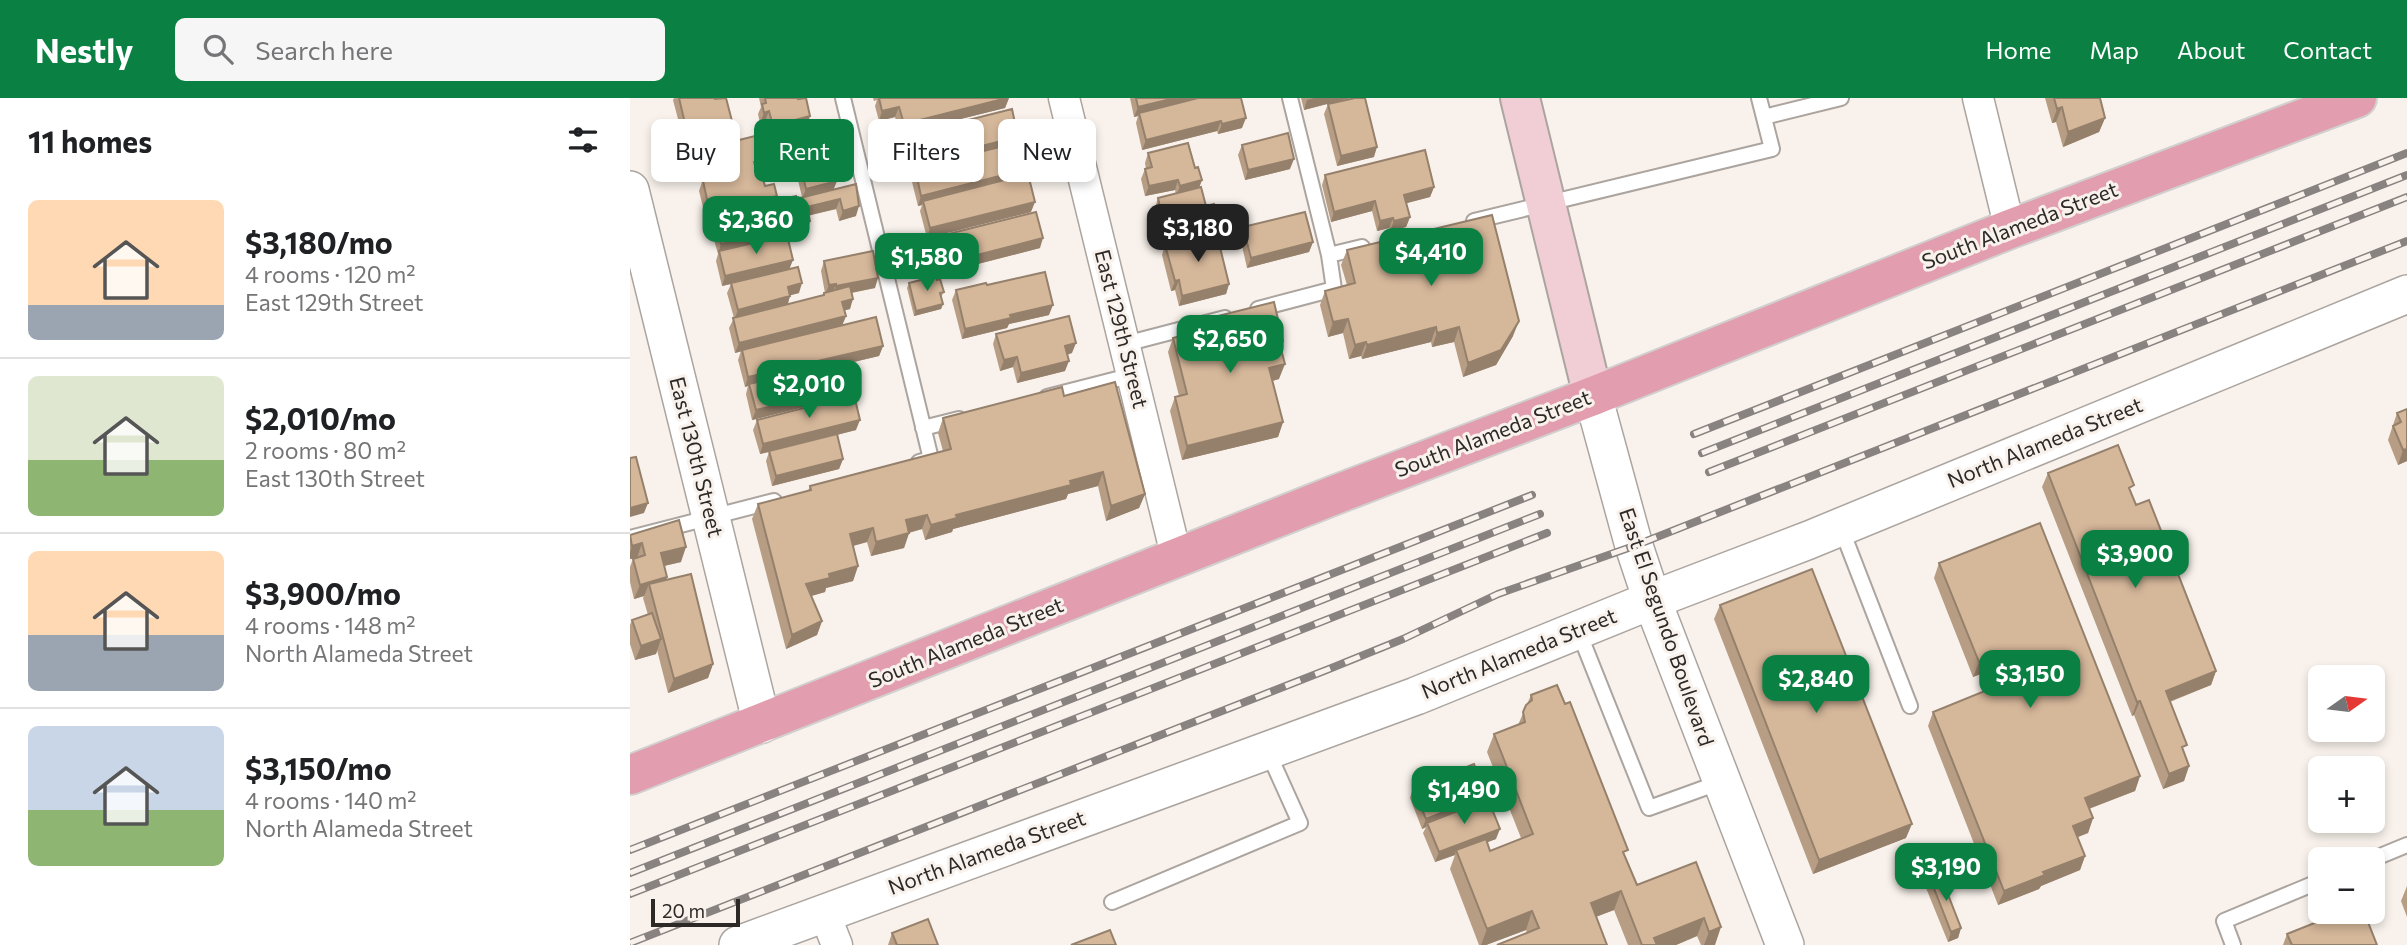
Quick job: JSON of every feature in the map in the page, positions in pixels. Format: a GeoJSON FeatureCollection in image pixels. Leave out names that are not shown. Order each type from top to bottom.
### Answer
{"type":"FeatureCollection","features":[{"type":"Feature","properties":{"kind":"main road","name":"East El Segundo Boulevard"},"geometry":{"type":"LineString","coordinates":[[1520,98],[1593,396]]}},
{"type":"Feature","properties":{"kind":"main road","name":"South Alameda Street"},"geometry":{"type":"LineString","coordinates":[[630,775],[2010,229],[2357,98]]}},
{"type":"Feature","properties":{"kind":"street","name":"East 129th Street"},"geometry":{"type":"LineString","coordinates":[[1064,98],[1177,559]]}},
{"type":"Feature","properties":{"kind":"street"},"geometry":{"type":"LineString","coordinates":[[1978,98],[2010,229]]}},
{"type":"Feature","properties":{"kind":"street","name":"East 130th Street"},"geometry":{"type":"LineString","coordinates":[[630,190],[762,724]]}},
{"type":"Feature","properties":{"kind":"street","name":"North Alameda Street"},"geometry":{"type":"LineString","coordinates":[[738,945],[830,929],[1268,751],[1416,696],[1840,527],[2407,294]]}},
{"type":"Feature","properties":{"kind":"street","name":"East El Segundo Boulevard"},"geometry":{"type":"LineString","coordinates":[[1593,396],[1634,546],[1652,600],[1785,945]]}},
{"type":"Feature","properties":{"kind":"lane"},"geometry":{"type":"LineString","coordinates":[[843,98],[931,459],[905,466]]}},
{"type":"Feature","properties":{"kind":"lane"},"geometry":{"type":"LineString","coordinates":[[1125,344],[1334,289],[1329,255],[1290,98]]}},
{"type":"Feature","properties":{"kind":"lane"},"geometry":{"type":"LineString","coordinates":[[1465,223],[1772,149],[1759,98]]}},
{"type":"Feature","properties":{"kind":"lane"},"geometry":{"type":"LineString","coordinates":[[1764,117],[1841,98]]}},
{"type":"Feature","properties":{"kind":"lane"},"geometry":{"type":"LineString","coordinates":[[1329,255],[1370,246]]}},
{"type":"Feature","properties":{"kind":"lane"},"geometry":{"type":"LineString","coordinates":[[1028,401],[1132,375]]}},
{"type":"Feature","properties":{"kind":"lane"},"geometry":{"type":"LineString","coordinates":[[923,428],[975,415]]}},
{"type":"Feature","properties":{"kind":"lane"},"geometry":{"type":"LineString","coordinates":[[630,538],[788,497]]}},
{"type":"Feature","properties":{"kind":"lane"},"geometry":{"type":"LineString","coordinates":[[1840,527],[1910,706]]}},
{"type":"Feature","properties":{"kind":"lane"},"geometry":{"type":"LineString","coordinates":[[1578,630],[1649,808],[1721,782]]}},
{"type":"Feature","properties":{"kind":"lane"},"geometry":{"type":"LineString","coordinates":[[1112,902],[1300,823],[1268,751]]}},
{"type":"Feature","properties":{"kind":"lane"},"geometry":{"type":"LineString","coordinates":[[2385,854],[2407,845]]}},
{"type":"Feature","properties":{"kind":"lane"},"geometry":{"type":"LineString","coordinates":[[2233,945],[2224,921],[2308,886]]}},
{"type":"Feature","properties":{"kind":"building"},"geometry":{"type":"Polygon","coordinates":[[[679,98],[726,98],[731,119],[684,119],[679,98]]]}},
{"type":"Feature","properties":{"kind":"building"},"geometry":{"type":"Polygon","coordinates":[[[765,98],[806,98],[810,116],[799,119],[771,119],[769,111],[764,113],[762,104],[766,103],[765,98]]]}},
{"type":"Feature","properties":{"kind":"building"},"geometry":{"type":"Polygon","coordinates":[[[879,98],[1007,98],[924,119],[903,119],[899,107],[882,111],[879,98]]]}},
{"type":"Feature","properties":{"kind":"building"},"geometry":{"type":"Polygon","coordinates":[[[1136,98],[1175,98],[1138,107],[1136,98]]]}},
{"type":"Feature","properties":{"kind":"building"},"geometry":{"type":"Polygon","coordinates":[[[1198,98],[1241,98],[1246,118],[1222,124],[1221,121],[1146,140],[1139,113],[1198,98]]]}},
{"type":"Feature","properties":{"kind":"building"},"geometry":{"type":"Polygon","coordinates":[[[1365,98],[1377,147],[1341,156],[1328,104],[1365,98]]]}},
{"type":"Feature","properties":{"kind":"building"},"geometry":{"type":"Polygon","coordinates":[[[2054,98],[2100,98],[2105,118],[2068,132],[2062,107],[2057,109],[2054,98]]]}},
{"type":"Feature","properties":{"kind":"building"},"geometry":{"type":"Polygon","coordinates":[[[1012,109],[1014,119],[998,119],[998,142],[984,145],[984,119],[972,119],[1012,109]]]}},
{"type":"Feature","properties":{"kind":"building"},"geometry":{"type":"Polygon","coordinates":[[[1288,133],[1294,159],[1248,170],[1242,145],[1288,133]]]}},
{"type":"Feature","properties":{"kind":"building"},"geometry":{"type":"Polygon","coordinates":[[[754,136],[754,182],[764,182],[765,186],[774,184],[777,196],[710,213],[703,182],[740,182],[740,140],[754,136]]]}},
{"type":"Feature","properties":{"kind":"building"},"geometry":{"type":"Polygon","coordinates":[[[1188,143],[1195,168],[1198,167],[1202,180],[1180,186],[1178,180],[1149,186],[1145,169],[1152,167],[1148,153],[1188,143]]]}},
{"type":"Feature","properties":{"kind":"building"},"geometry":{"type":"Polygon","coordinates":[[[998,147],[998,176],[984,180],[984,151],[998,147]]]}},
{"type":"Feature","properties":{"kind":"building"},"geometry":{"type":"Polygon","coordinates":[[[1425,150],[1434,187],[1404,195],[1410,217],[1380,221],[1375,201],[1334,212],[1325,175],[1425,150]]]}},
{"type":"Feature","properties":{"kind":"building"},"geometry":{"type":"Polygon","coordinates":[[[804,182],[833,182],[806,189],[804,182]]]}},
{"type":"Feature","properties":{"kind":"building"},"geometry":{"type":"Polygon","coordinates":[[[918,182],[976,182],[921,196],[918,182]]]}},
{"type":"Feature","properties":{"kind":"building"},"geometry":{"type":"Polygon","coordinates":[[[998,182],[1030,182],[1035,202],[930,228],[923,201],[998,182]]]}},
{"type":"Feature","properties":{"kind":"building"},"geometry":{"type":"Polygon","coordinates":[[[856,184],[859,206],[843,211],[840,199],[807,207],[810,221],[721,244],[715,219],[767,206],[770,216],[779,214],[775,201],[796,196],[796,199],[856,184]]]}},
{"type":"Feature","properties":{"kind":"building"},"geometry":{"type":"Polygon","coordinates":[[[1201,187],[1206,206],[1214,204],[1218,219],[1167,232],[1165,222],[1159,223],[1156,208],[1160,207],[1158,198],[1201,187]]]}},
{"type":"Feature","properties":{"kind":"building"},"geometry":{"type":"Polygon","coordinates":[[[1036,212],[1043,238],[938,265],[932,238],[1036,212]]]}},
{"type":"Feature","properties":{"kind":"building"},"geometry":{"type":"Polygon","coordinates":[[[1305,212],[1313,242],[1251,258],[1243,227],[1305,212]]]}},
{"type":"Feature","properties":{"kind":"building"},"geometry":{"type":"Polygon","coordinates":[[[1492,215],[1519,321],[1501,350],[1468,363],[1459,327],[1437,333],[1436,327],[1367,345],[1366,342],[1355,345],[1348,319],[1333,322],[1325,291],[1355,283],[1347,250],[1492,215]]]}},
{"type":"Feature","properties":{"kind":"building"},"geometry":{"type":"Polygon","coordinates":[[[1216,231],[1229,284],[1182,296],[1179,280],[1175,281],[1165,245],[1216,231]]]}},
{"type":"Feature","properties":{"kind":"building"},"geometry":{"type":"Polygon","coordinates":[[[787,235],[793,260],[725,276],[719,251],[787,235]]]}},
{"type":"Feature","properties":{"kind":"building"},"geometry":{"type":"Polygon","coordinates":[[[873,251],[878,278],[829,285],[824,261],[873,251]]]}},
{"type":"Feature","properties":{"kind":"building"},"geometry":{"type":"Polygon","coordinates":[[[798,267],[802,283],[788,287],[790,296],[738,310],[731,283],[798,267]]]}},
{"type":"Feature","properties":{"kind":"building"},"geometry":{"type":"Polygon","coordinates":[[[1045,272],[1053,305],[965,329],[956,290],[1045,272]]]}},
{"type":"Feature","properties":{"kind":"building"},"geometry":{"type":"Polygon","coordinates":[[[936,276],[937,280],[940,279],[944,292],[940,293],[943,304],[916,311],[909,283],[936,276]]]}},
{"type":"Feature","properties":{"kind":"building"},"geometry":{"type":"Polygon","coordinates":[[[850,286],[853,299],[842,302],[846,316],[739,343],[733,318],[850,286]]]}},
{"type":"Feature","properties":{"kind":"building"},"geometry":{"type":"Polygon","coordinates":[[[1274,302],[1285,364],[1269,368],[1283,422],[1187,446],[1175,397],[1187,394],[1173,338],[1212,328],[1210,318],[1274,302]]]}},
{"type":"Feature","properties":{"kind":"building"},"geometry":{"type":"Polygon","coordinates":[[[1069,316],[1076,343],[1065,346],[1069,361],[1021,373],[1017,357],[1004,360],[996,334],[1069,316]]]}},
{"type":"Feature","properties":{"kind":"building"},"geometry":{"type":"Polygon","coordinates":[[[876,317],[883,346],[748,377],[742,350],[876,317]]]}},
{"type":"Feature","properties":{"kind":"building"},"geometry":{"type":"Polygon","coordinates":[[[836,363],[843,388],[756,410],[749,384],[836,363]]]}},
{"type":"Feature","properties":{"kind":"building"},"geometry":{"type":"Polygon","coordinates":[[[1115,382],[1145,494],[1111,506],[1103,472],[1070,481],[1071,485],[956,515],[957,518],[931,525],[927,515],[906,520],[909,533],[876,542],[873,528],[850,534],[858,566],[829,574],[830,578],[806,584],[822,621],[792,635],[758,504],[811,490],[810,486],[951,449],[943,418],[1062,387],[1064,396],[1115,382]]]}},
{"type":"Feature","properties":{"kind":"building"},"geometry":{"type":"Polygon","coordinates":[[[854,395],[860,420],[763,444],[757,420],[854,395]]]}},
{"type":"Feature","properties":{"kind":"building"},"geometry":{"type":"Polygon","coordinates":[[[2407,409],[2407,449],[2403,450],[2393,426],[2401,422],[2397,413],[2407,409]]]}},
{"type":"Feature","properties":{"kind":"building"},"geometry":{"type":"Polygon","coordinates":[[[837,434],[843,459],[776,476],[769,451],[837,434]]]}},
{"type":"Feature","properties":{"kind":"building"},"geometry":{"type":"Polygon","coordinates":[[[2118,445],[2134,485],[2129,488],[2136,505],[2149,500],[2216,671],[2166,691],[2187,745],[2182,747],[2189,766],[2169,774],[2140,701],[2137,702],[2048,473],[2118,445]]]}},
{"type":"Feature","properties":{"kind":"building"},"geometry":{"type":"Polygon","coordinates":[[[636,457],[648,503],[630,508],[630,458],[636,457]]]}},
{"type":"Feature","properties":{"kind":"building"},"geometry":{"type":"Polygon","coordinates":[[[679,520],[686,547],[661,553],[667,577],[640,585],[633,559],[645,555],[642,543],[632,546],[630,535],[679,520]]]}},
{"type":"Feature","properties":{"kind":"building"},"geometry":{"type":"Polygon","coordinates":[[[2040,523],[2140,776],[2085,798],[2093,818],[2073,826],[2085,856],[2004,891],[1933,712],[2012,680],[2001,653],[1979,662],[1939,563],[2040,523]]]}},
{"type":"Feature","properties":{"kind":"building"},"geometry":{"type":"Polygon","coordinates":[[[1812,569],[1912,824],[1819,860],[1720,605],[1812,569]]]}},
{"type":"Feature","properties":{"kind":"building"},"geometry":{"type":"Polygon","coordinates":[[[691,574],[713,664],[674,679],[649,584],[691,574]]]}},
{"type":"Feature","properties":{"kind":"building"},"geometry":{"type":"Polygon","coordinates":[[[652,613],[661,639],[641,646],[632,620],[652,613]]]}},
{"type":"Feature","properties":{"kind":"building"},"geometry":{"type":"Polygon","coordinates":[[[1557,685],[1565,704],[1570,702],[1628,850],[1623,852],[1637,885],[1696,862],[1721,927],[1709,932],[1704,918],[1654,938],[1657,945],[1642,945],[1621,891],[1591,903],[1607,945],[1497,945],[1539,928],[1532,911],[1487,929],[1456,850],[1486,839],[1490,851],[1533,834],[1494,734],[1525,722],[1523,712],[1532,700],[1531,695],[1557,685]]]}},
{"type":"Feature","properties":{"kind":"building"},"geometry":{"type":"Polygon","coordinates":[[[1474,764],[1486,795],[1426,819],[1413,788],[1474,764]]]}},
{"type":"Feature","properties":{"kind":"building"},"geometry":{"type":"Polygon","coordinates":[[[1488,799],[1500,829],[1439,852],[1427,823],[1488,799]]]}},
{"type":"Feature","properties":{"kind":"building"},"geometry":{"type":"Polygon","coordinates":[[[1940,874],[1961,928],[1951,932],[1930,878],[1940,874]]]}},
{"type":"Feature","properties":{"kind":"building"},"geometry":{"type":"Polygon","coordinates":[[[928,919],[938,945],[897,945],[892,933],[928,919]]]}},
{"type":"Feature","properties":{"kind":"building"},"geometry":{"type":"Polygon","coordinates":[[[2312,924],[2369,924],[2377,945],[2292,945],[2287,934],[2312,924]]]}},
{"type":"Feature","properties":{"kind":"building"},"geometry":{"type":"Polygon","coordinates":[[[1110,930],[1116,945],[1071,945],[1110,930]]]}},
{"type":"Feature","properties":{"kind":"railway"},"geometry":{"type":"LineString","coordinates":[[1694,434],[2407,153]]}},
{"type":"Feature","properties":{"kind":"railway"},"geometry":{"type":"LineString","coordinates":[[1702,453],[2407,175]]}},
{"type":"Feature","properties":{"kind":"railway"},"geometry":{"type":"LineString","coordinates":[[1709,472],[2407,197]]}},
{"type":"Feature","properties":{"kind":"railway"},"geometry":{"type":"LineString","coordinates":[[630,943],[1329,669],[1403,639],[1498,594],[1634,546],[2407,241]]}},
{"type":"Feature","properties":{"kind":"railway"},"geometry":{"type":"LineString","coordinates":[[630,850],[1532,495]]}},
{"type":"Feature","properties":{"kind":"railway"},"geometry":{"type":"LineString","coordinates":[[630,873],[1540,514]]}},
{"type":"Feature","properties":{"kind":"railway"},"geometry":{"type":"LineString","coordinates":[[630,894],[1547,533]]}}]}
